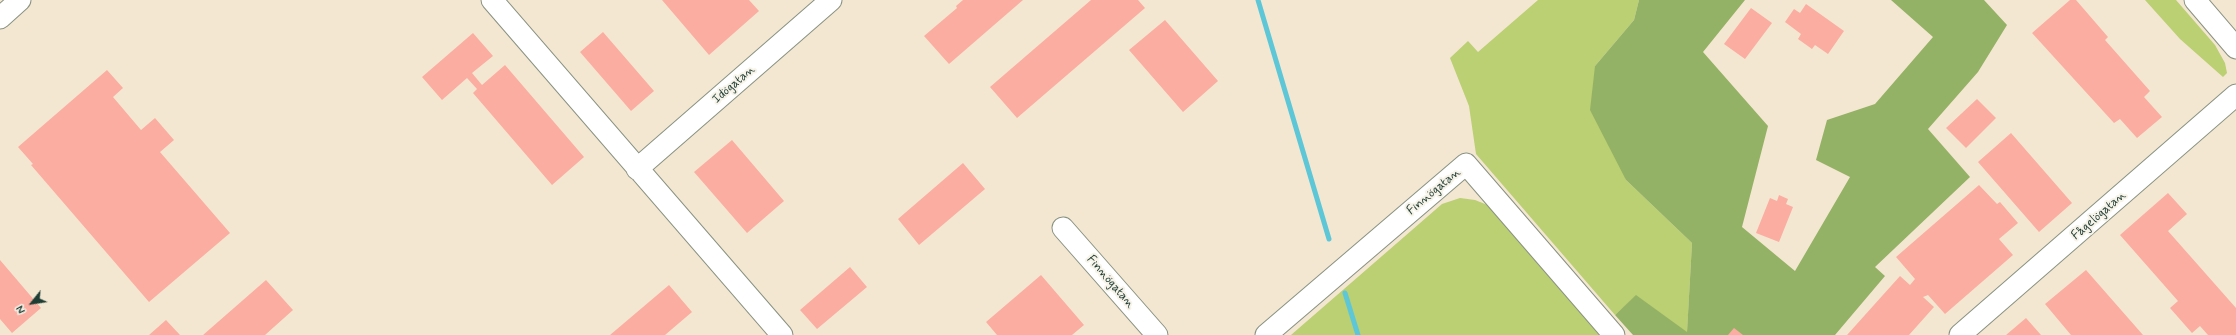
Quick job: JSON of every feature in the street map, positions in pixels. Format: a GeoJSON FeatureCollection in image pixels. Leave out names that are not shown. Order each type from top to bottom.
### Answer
{"type":"FeatureCollection","features":[{"type":"Feature","properties":{"kind":"street"},"geometry":{"type":"LineString","coordinates":[[0,18],[20,0]]}},
{"type":"Feature","properties":{"kind":"street"},"geometry":{"type":"LineString","coordinates":[[492,0],[782,335]]}},
{"type":"Feature","properties":{"kind":"street","name":"Idögatan"},"geometry":{"type":"LineString","coordinates":[[637,169],[832,0]]}},
{"type":"Feature","properties":{"kind":"street"},"geometry":{"type":"LineString","coordinates":[[2195,0],[2236,48]]}},
{"type":"Feature","properties":{"kind":"street","name":"Fågelögatan"},"geometry":{"type":"LineString","coordinates":[[1960,335],[2236,95]]}},
{"type":"Feature","properties":{"kind":"street","name":"Finnögatan"},"geometry":{"type":"LineString","coordinates":[[1266,335],[1466,164],[1614,335]]}},
{"type":"Feature","properties":{"kind":"street","name":"Finnögatan"},"geometry":{"type":"LineString","coordinates":[[1063,228],[1156,335]]}},
{"type":"Feature","properties":{"kind":"green space"},"geometry":{"type":"Polygon","coordinates":[[[1538,0],[1639,0],[1634,20],[1595,66],[1626,180],[1692,243],[1687,333],[1636,296],[1615,315],[1476,154],[1469,106],[1450,58],[1468,41],[1478,52],[1538,0]]]}},
{"type":"Feature","properties":{"kind":"green space"},"geometry":{"type":"Polygon","coordinates":[[[1639,0],[1745,0],[1703,52],[1768,126],[1742,227],[1795,271],[1850,177],[1816,160],[1827,120],[1875,104],[1933,37],[1891,0],[1984,0],[2007,25],[1978,72],[1928,129],[1970,177],[1875,267],[1885,276],[1835,335],[1633,335],[1615,315],[1636,295],[1687,332],[1692,243],[1626,180],[1590,110],[1595,66],[1634,20],[1639,0]]]}},
{"type":"Feature","properties":{"kind":"green space"},"geometry":{"type":"Polygon","coordinates":[[[2145,0],[2176,0],[2215,45],[2225,63],[2227,73],[2223,77],[2180,39],[2145,0]]]}},
{"type":"Feature","properties":{"kind":"green space"},"geometry":{"type":"Polygon","coordinates":[[[1460,198],[1475,200],[1490,206],[1602,335],[1291,335],[1442,204],[1460,198]]]}},
{"type":"Feature","properties":{"kind":"building"},"geometry":{"type":"Polygon","coordinates":[[[662,0],[749,0],[759,11],[709,55],[662,0]]]}},
{"type":"Feature","properties":{"kind":"building"},"geometry":{"type":"Polygon","coordinates":[[[963,0],[1023,0],[949,64],[924,36],[957,8],[956,6],[963,0]]]}},
{"type":"Feature","properties":{"kind":"building"},"geometry":{"type":"Polygon","coordinates":[[[1091,0],[1138,0],[1145,8],[1017,118],[990,87],[1091,0]]]}},
{"type":"Feature","properties":{"kind":"building"},"geometry":{"type":"Polygon","coordinates":[[[2070,0],[2076,0],[2108,37],[2105,40],[2150,91],[2144,97],[2162,117],[2137,138],[2120,119],[2114,123],[2032,33],[2070,0]]]}},
{"type":"Feature","properties":{"kind":"building"},"geometry":{"type":"Polygon","coordinates":[[[1806,4],[1844,31],[1828,54],[1815,45],[1812,49],[1798,39],[1801,34],[1785,22],[1794,9],[1800,13],[1806,4]]]}},
{"type":"Feature","properties":{"kind":"building"},"geometry":{"type":"Polygon","coordinates":[[[1751,8],[1772,23],[1745,59],[1724,44],[1751,8]]]}},
{"type":"Feature","properties":{"kind":"building"},"geometry":{"type":"Polygon","coordinates":[[[1165,20],[1218,81],[1183,112],[1129,50],[1165,20]]]}},
{"type":"Feature","properties":{"kind":"building"},"geometry":{"type":"Polygon","coordinates":[[[603,32],[654,91],[631,111],[580,52],[603,32]]]}},
{"type":"Feature","properties":{"kind":"building"},"geometry":{"type":"Polygon","coordinates":[[[473,33],[493,56],[472,73],[482,85],[505,65],[584,157],[552,185],[473,93],[477,89],[467,78],[442,100],[422,77],[473,33]]]}},
{"type":"Feature","properties":{"kind":"building"},"geometry":{"type":"Polygon","coordinates":[[[107,70],[123,88],[113,97],[141,130],[155,118],[174,140],[160,152],[230,233],[149,302],[31,165],[33,164],[18,147],[107,70]]]}},
{"type":"Feature","properties":{"kind":"building"},"geometry":{"type":"Polygon","coordinates":[[[1977,99],[1996,118],[1966,148],[1946,128],[1977,99]]]}},
{"type":"Feature","properties":{"kind":"building"},"geometry":{"type":"Polygon","coordinates":[[[2011,133],[2072,203],[2039,232],[1978,162],[2011,133]]]}},
{"type":"Feature","properties":{"kind":"building"},"geometry":{"type":"Polygon","coordinates":[[[732,140],[784,201],[747,233],[694,172],[732,140]]]}},
{"type":"Feature","properties":{"kind":"building"},"geometry":{"type":"Polygon","coordinates":[[[963,163],[985,189],[919,245],[898,219],[963,163]]]}},
{"type":"Feature","properties":{"kind":"building"},"geometry":{"type":"Polygon","coordinates":[[[1979,185],[1997,204],[2000,202],[2018,223],[1999,239],[2013,255],[1945,314],[1928,295],[1923,297],[1934,307],[1909,335],[1847,335],[1900,276],[1910,285],[1915,279],[1896,257],[1979,185]]]}},
{"type":"Feature","properties":{"kind":"building"},"geometry":{"type":"Polygon","coordinates":[[[2168,193],[2187,214],[2168,231],[2236,308],[2236,335],[2208,335],[2200,326],[2192,333],[2170,308],[2178,301],[2120,235],[2168,193]]]}},
{"type":"Feature","properties":{"kind":"building"},"geometry":{"type":"Polygon","coordinates":[[[1779,195],[1788,199],[1786,204],[1793,207],[1779,242],[1756,233],[1770,198],[1777,201],[1779,195]]]}},
{"type":"Feature","properties":{"kind":"building"},"geometry":{"type":"Polygon","coordinates":[[[0,260],[41,308],[12,333],[0,319],[0,260]]]}},
{"type":"Feature","properties":{"kind":"building"},"geometry":{"type":"Polygon","coordinates":[[[850,267],[867,287],[817,329],[800,310],[850,267]]]}},
{"type":"Feature","properties":{"kind":"building"},"geometry":{"type":"Polygon","coordinates":[[[2086,270],[2143,335],[2071,335],[2045,304],[2086,270]]]}},
{"type":"Feature","properties":{"kind":"building"},"geometry":{"type":"Polygon","coordinates":[[[1041,275],[1084,325],[1072,335],[997,335],[986,322],[1041,275]]]}},
{"type":"Feature","properties":{"kind":"building"},"geometry":{"type":"Polygon","coordinates":[[[266,280],[293,310],[265,335],[203,335],[266,280]]]}},
{"type":"Feature","properties":{"kind":"building"},"geometry":{"type":"Polygon","coordinates":[[[669,285],[692,312],[665,335],[610,335],[669,285]]]}},
{"type":"Feature","properties":{"kind":"building"},"geometry":{"type":"Polygon","coordinates":[[[2026,318],[2041,335],[2006,335],[2026,318]]]}},
{"type":"Feature","properties":{"kind":"building"},"geometry":{"type":"Polygon","coordinates":[[[166,320],[180,335],[149,335],[166,320]]]}},
{"type":"Feature","properties":{"kind":"building"},"geometry":{"type":"Polygon","coordinates":[[[1734,328],[1743,335],[1728,335],[1734,328]]]}},
{"type":"Feature","properties":{"kind":"waterway"},"geometry":{"type":"LineString","coordinates":[[1258,0],[1329,239]]}},
{"type":"Feature","properties":{"kind":"waterway"},"geometry":{"type":"LineString","coordinates":[[1345,293],[1358,335]]}}]}
